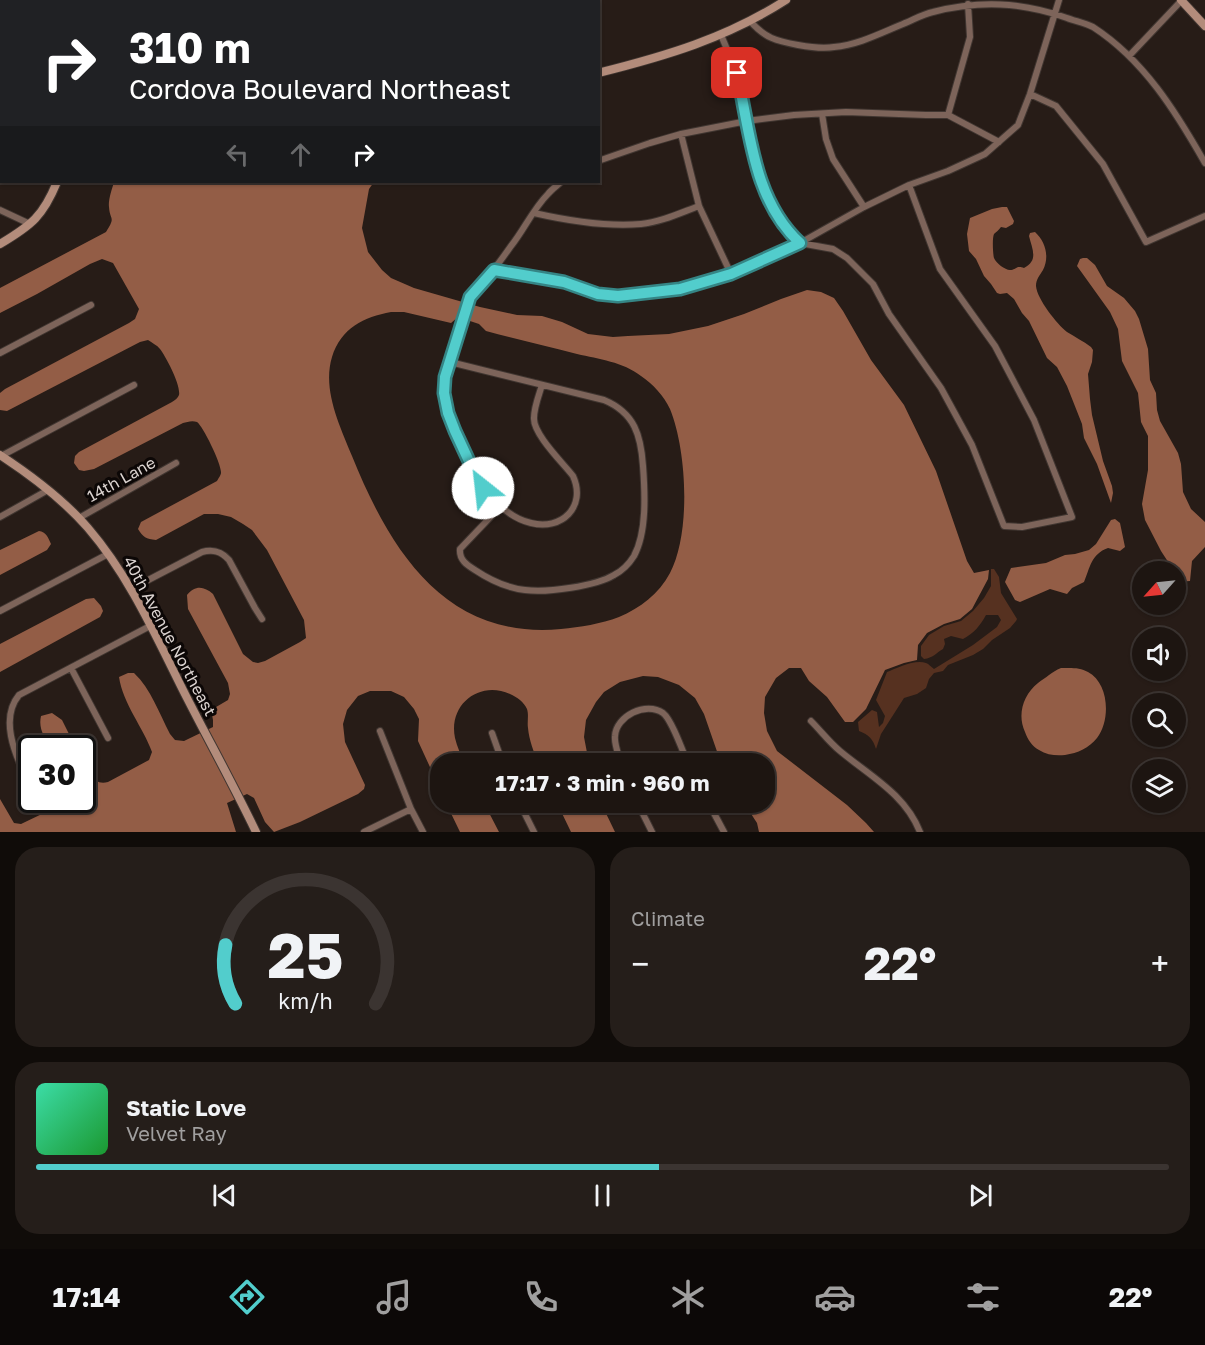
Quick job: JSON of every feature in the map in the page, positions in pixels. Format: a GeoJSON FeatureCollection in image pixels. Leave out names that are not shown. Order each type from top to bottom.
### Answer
{"type":"FeatureCollection","features":[{"type":"Feature","properties":{"kind":"street"},"geometry":{"type":"LineString","coordinates":[[600,72],[672,53],[721,35],[786,0]]}},
{"type":"Feature","properties":{"kind":"street"},"geometry":{"type":"LineString","coordinates":[[494,270],[564,282],[598,294],[618,296],[680,289],[731,274],[800,243],[909,185],[985,154],[999,142],[1017,125],[1030,94],[1059,0]]}},
{"type":"Feature","properties":{"kind":"street"},"geometry":{"type":"LineString","coordinates":[[1129,56],[1182,0],[1205,26]]}},
{"type":"Feature","properties":{"kind":"street"},"geometry":{"type":"LineString","coordinates":[[750,21],[760,33],[782,42],[834,47],[867,39],[931,12],[968,4],[1000,2],[1054,13],[1091,26],[1129,56],[1160,90],[1205,163]]}},
{"type":"Feature","properties":{"kind":"street"},"geometry":{"type":"LineString","coordinates":[[948,115],[970,37],[968,4]]}},
{"type":"Feature","properties":{"kind":"street"},"geometry":{"type":"LineString","coordinates":[[721,35],[737,73],[752,151],[762,184],[790,233],[800,243],[833,249],[847,258],[873,284],[889,314],[941,388],[972,445],[1004,525],[1022,527],[1072,517],[1034,420],[995,346],[940,269],[909,185]]}},
{"type":"Feature","properties":{"kind":"street"},"geometry":{"type":"LineString","coordinates":[[1030,94],[1056,106],[1103,164],[1146,242],[1205,216]]}},
{"type":"Feature","properties":{"kind":"street"},"geometry":{"type":"LineString","coordinates":[[600,160],[681,134],[747,121],[846,112],[948,115],[999,142]]}},
{"type":"Feature","properties":{"kind":"street"},"geometry":{"type":"LineString","coordinates":[[822,114],[826,139],[833,159],[864,207]]}},
{"type":"Feature","properties":{"kind":"street"},"geometry":{"type":"LineString","coordinates":[[681,134],[699,206],[731,274]]}},
{"type":"Feature","properties":{"kind":"street"},"geometry":{"type":"LineString","coordinates":[[0,244],[30,224],[47,204],[57,183]]}},
{"type":"Feature","properties":{"kind":"street"},"geometry":{"type":"LineString","coordinates":[[542,385],[534,416],[535,427],[573,476],[578,492],[577,500],[565,518],[540,525],[523,521],[501,506],[478,480],[448,413],[444,393],[445,377],[470,297],[494,270],[546,195],[560,183]]}},
{"type":"Feature","properties":{"kind":"street"},"geometry":{"type":"LineString","coordinates":[[534,213],[568,221],[642,224],[667,218],[699,206]]}},
{"type":"Feature","properties":{"kind":"street"},"geometry":{"type":"LineString","coordinates":[[0,210],[30,224]]}},
{"type":"Feature","properties":{"kind":"street"},"geometry":{"type":"LineString","coordinates":[[0,353],[91,305]]}},
{"type":"Feature","properties":{"kind":"street"},"geometry":{"type":"LineString","coordinates":[[450,362],[604,400],[619,408],[631,419],[638,436],[645,497],[642,529],[633,557],[622,570],[605,580],[539,591],[526,590],[494,581],[469,566],[459,553],[463,545],[501,506]]}},
{"type":"Feature","properties":{"kind":"street"},"geometry":{"type":"LineString","coordinates":[[0,456],[134,385]]}},
{"type":"Feature","properties":{"kind":"street","name":"40th Avenue Northeast"},"geometry":{"type":"LineString","coordinates":[[0,456],[24,471],[79,518],[108,554],[131,589],[256,832]]}},
{"type":"Feature","properties":{"kind":"street","name":"14th Lane"},"geometry":{"type":"LineString","coordinates":[[79,518],[176,463]]}},
{"type":"Feature","properties":{"kind":"street"},"geometry":{"type":"LineString","coordinates":[[0,517],[48,490]]}},
{"type":"Feature","properties":{"kind":"street"},"geometry":{"type":"LineString","coordinates":[[131,589],[202,552],[214,550],[225,555],[262,619]]}},
{"type":"Feature","properties":{"kind":"street"},"geometry":{"type":"LineString","coordinates":[[0,611],[108,554]]}},
{"type":"Feature","properties":{"kind":"street"},"geometry":{"type":"LineString","coordinates":[[18,761],[3,732],[2,725],[4,711],[10,702],[19,695],[150,626]]}},
{"type":"Feature","properties":{"kind":"street"},"geometry":{"type":"LineString","coordinates":[[71,668],[108,738]]}},
{"type":"Feature","properties":{"kind":"street"},"geometry":{"type":"LineString","coordinates":[[619,753],[615,736],[618,725],[633,711],[649,709],[662,713],[670,722],[683,753]]}},
{"type":"Feature","properties":{"kind":"street"},"geometry":{"type":"LineString","coordinates":[[812,721],[840,751],[898,796],[920,832]]}},
{"type":"Feature","properties":{"kind":"street"},"geometry":{"type":"LineString","coordinates":[[380,731],[411,809],[423,832]]}},
{"type":"Feature","properties":{"kind":"street"},"geometry":{"type":"LineString","coordinates":[[492,733],[499,753]]}},
{"type":"Feature","properties":{"kind":"street"},"geometry":{"type":"LineString","coordinates":[[364,832],[411,809]]}},
{"type":"Feature","properties":{"kind":"street"},"geometry":{"type":"LineString","coordinates":[[524,813],[534,832]]}},
{"type":"Feature","properties":{"kind":"street"},"geometry":{"type":"LineString","coordinates":[[642,813],[652,832]]}},
{"type":"Feature","properties":{"kind":"street"},"geometry":{"type":"LineString","coordinates":[[714,813],[724,832]]}},
{"type":"Feature","properties":{"kind":"shaded area"},"geometry":{"type":"Polygon","coordinates":[[[114,183],[373,183],[369,189],[362,228],[368,252],[391,278],[414,288],[480,307],[517,315],[542,316],[588,334],[613,337],[669,334],[708,326],[807,290],[821,292],[834,298],[871,360],[904,405],[936,471],[967,561],[974,573],[989,570],[988,579],[972,609],[960,619],[927,633],[918,645],[917,660],[885,670],[866,709],[853,722],[845,722],[827,697],[809,681],[801,668],[789,668],[776,678],[765,697],[764,713],[767,731],[777,751],[847,805],[874,832],[759,832],[757,823],[750,813],[775,813],[775,753],[718,753],[704,714],[695,698],[679,685],[658,677],[643,676],[620,682],[604,692],[596,702],[586,720],[584,737],[587,753],[534,753],[529,737],[526,706],[510,694],[499,690],[478,693],[461,705],[456,715],[455,738],[460,753],[430,753],[430,767],[418,741],[419,719],[404,697],[391,691],[370,691],[358,696],[347,710],[343,724],[345,742],[365,785],[364,789],[300,822],[274,832],[265,822],[254,798],[247,794],[227,803],[236,832],[0,832],[0,799],[14,823],[21,824],[44,813],[96,813],[96,780],[108,782],[149,760],[152,752],[125,697],[119,677],[134,673],[140,679],[175,740],[184,741],[213,727],[211,710],[228,700],[230,694],[228,683],[188,609],[187,595],[196,588],[206,589],[213,594],[243,654],[253,662],[265,661],[306,638],[304,620],[267,550],[252,530],[243,524],[231,517],[204,514],[156,540],[145,537],[138,529],[141,522],[217,481],[220,476],[221,469],[215,454],[197,422],[183,423],[94,469],[79,470],[74,463],[75,456],[79,452],[178,397],[179,390],[175,378],[166,358],[156,345],[148,340],[140,342],[7,411],[0,410],[0,393],[5,389],[135,319],[139,309],[113,263],[102,259],[0,313],[0,288],[106,232],[112,221],[109,204],[114,183]],[[391,312],[372,317],[355,326],[341,338],[332,357],[329,382],[334,408],[367,491],[384,524],[404,555],[427,582],[454,604],[485,620],[520,629],[561,629],[612,619],[641,605],[666,581],[670,573],[677,556],[684,515],[680,447],[676,426],[665,399],[645,379],[626,367],[486,331],[479,324],[458,317],[451,323],[404,312],[391,312]]]}},
{"type":"Feature","properties":{"kind":"shaded area"},"geometry":{"type":"Polygon","coordinates":[[[1007,207],[1014,221],[1006,228],[1001,227],[994,234],[995,260],[1003,268],[1010,270],[1029,265],[1033,254],[1029,236],[1030,233],[1035,232],[1044,244],[1046,254],[1045,265],[1036,284],[1040,298],[1048,311],[1067,332],[1093,350],[1088,374],[1090,399],[1103,461],[1112,486],[1111,503],[1097,464],[1084,438],[1082,424],[1067,386],[1057,367],[1047,358],[1029,321],[1014,299],[1007,293],[997,293],[969,251],[967,234],[970,218],[1007,207]]]}},
{"type":"Feature","properties":{"kind":"shaded area"},"geometry":{"type":"Polygon","coordinates":[[[1087,258],[1095,265],[1107,286],[1124,298],[1139,319],[1148,349],[1150,380],[1156,393],[1157,410],[1160,421],[1178,453],[1183,492],[1191,509],[1205,522],[1205,547],[1192,561],[1190,581],[1186,580],[1186,561],[1168,561],[1145,520],[1142,504],[1148,470],[1148,436],[1141,422],[1138,393],[1122,361],[1118,329],[1110,312],[1077,266],[1080,259],[1087,258]]]}},
{"type":"Feature","properties":{"kind":"shaded area"},"geometry":{"type":"Polygon","coordinates":[[[1115,519],[1120,523],[1125,547],[1120,551],[1108,548],[1098,554],[1084,582],[1072,588],[1067,594],[1050,589],[1020,602],[1015,600],[1005,582],[1011,568],[1046,563],[1065,555],[1089,550],[1096,544],[1111,520],[1115,519]]]}},
{"type":"Feature","properties":{"kind":"shaded area"},"geometry":{"type":"Polygon","coordinates":[[[39,531],[48,537],[51,544],[47,550],[0,575],[0,550],[39,531]]]}},
{"type":"Feature","properties":{"kind":"shaded area"},"geometry":{"type":"Polygon","coordinates":[[[991,569],[994,569],[999,577],[1001,593],[1017,619],[1016,621],[983,649],[948,665],[943,671],[934,673],[926,688],[904,698],[881,734],[876,749],[870,738],[859,731],[858,722],[872,710],[877,712],[879,727],[883,723],[885,716],[876,700],[887,672],[917,662],[926,663],[934,669],[997,627],[1001,620],[998,615],[986,615],[967,637],[963,639],[951,636],[944,639],[943,649],[930,658],[924,659],[921,656],[921,646],[929,635],[944,626],[961,621],[984,598],[991,586],[991,569]]]}},
{"type":"Feature","properties":{"kind":"shaded area"},"geometry":{"type":"Polygon","coordinates":[[[94,598],[103,611],[100,617],[0,672],[0,644],[86,599],[94,598]]]}},
{"type":"Feature","properties":{"kind":"shaded area"},"geometry":{"type":"Polygon","coordinates":[[[1061,668],[1082,669],[1095,677],[1104,693],[1106,712],[1101,730],[1090,745],[1074,753],[1055,755],[1042,752],[1030,742],[1023,726],[1022,712],[1025,699],[1033,688],[1061,668]]]}},
{"type":"Feature","properties":{"kind":"shaded area"},"geometry":{"type":"Polygon","coordinates":[[[52,713],[62,720],[70,735],[44,735],[40,725],[41,716],[52,713]]]}},
{"type":"Feature","properties":{"kind":"shaded area"},"geometry":{"type":"Polygon","coordinates":[[[451,813],[489,813],[499,832],[460,832],[451,813]]]}},
{"type":"Feature","properties":{"kind":"shaded area"},"geometry":{"type":"Polygon","coordinates":[[[562,813],[606,813],[615,832],[571,832],[562,813]]]}},
{"type":"Feature","properties":{"kind":"route"},"geometry":{"type":"LineString","coordinates":[[483,488],[455,431],[444,393],[445,377],[470,297],[494,270],[564,282],[598,294],[618,296],[680,289],[731,274],[800,243],[790,233],[775,210],[762,184],[752,151],[737,73]]}}]}
